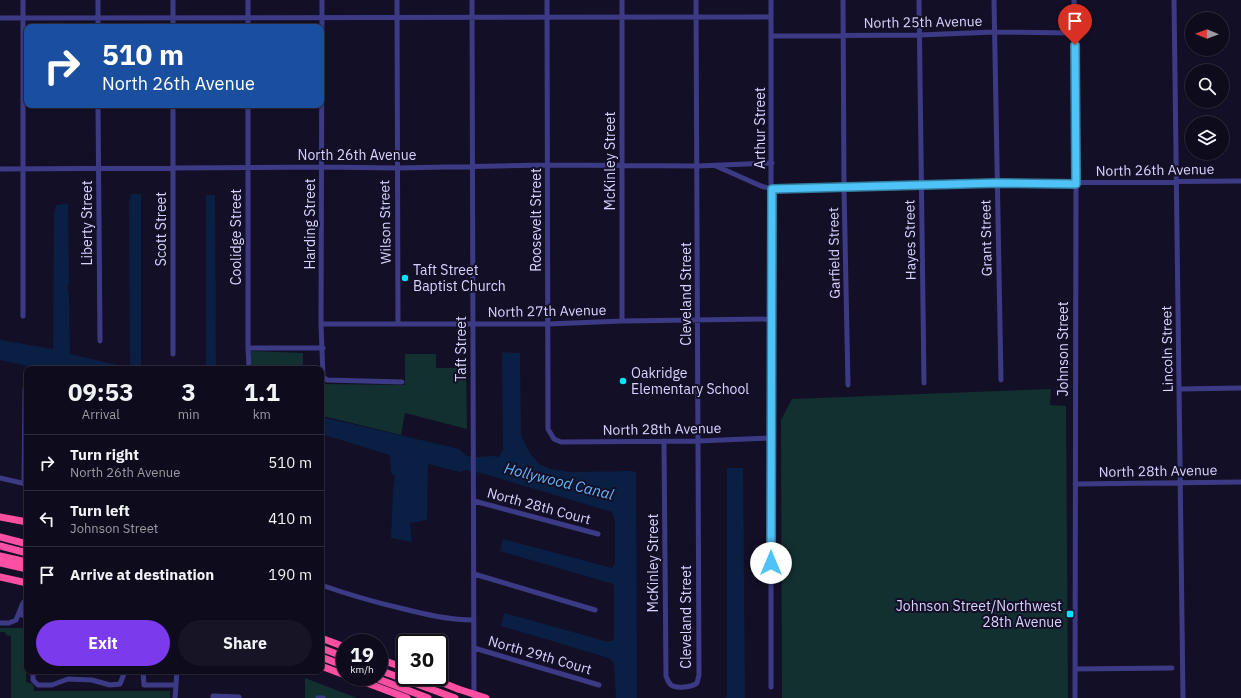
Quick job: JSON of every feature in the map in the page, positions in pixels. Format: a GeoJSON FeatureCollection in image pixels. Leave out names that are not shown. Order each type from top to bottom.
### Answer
{"type":"FeatureCollection","features":[{"type":"Feature","properties":{"kind":"highway"},"geometry":{"type":"LineString","coordinates":[[0,517],[24,521]]}},
{"type":"Feature","properties":{"kind":"highway"},"geometry":{"type":"LineString","coordinates":[[0,537],[24,543]]}},
{"type":"Feature","properties":{"kind":"highway"},"geometry":{"type":"LineString","coordinates":[[0,546],[24,552]]}},
{"type":"Feature","properties":{"kind":"highway"},"geometry":{"type":"LineString","coordinates":[[0,556],[24,561]]}},
{"type":"Feature","properties":{"kind":"highway"},"geometry":{"type":"LineString","coordinates":[[0,563],[24,568]]}},
{"type":"Feature","properties":{"kind":"highway"},"geometry":{"type":"LineString","coordinates":[[0,577],[24,582]]}},
{"type":"Feature","properties":{"kind":"highway"},"geometry":{"type":"LineString","coordinates":[[324,639],[336,644]]}},
{"type":"Feature","properties":{"kind":"highway"},"geometry":{"type":"LineString","coordinates":[[324,649],[336,654]]}},
{"type":"Feature","properties":{"kind":"highway"},"geometry":{"type":"LineString","coordinates":[[324,658],[336,663]]}},
{"type":"Feature","properties":{"kind":"highway"},"geometry":{"type":"LineString","coordinates":[[324,667],[336,672]]}},
{"type":"Feature","properties":{"kind":"highway"},"geometry":{"type":"LineString","coordinates":[[388,673],[455,698]]}},
{"type":"Feature","properties":{"kind":"highway"},"geometry":{"type":"LineString","coordinates":[[388,683],[428,698]]}},
{"type":"Feature","properties":{"kind":"highway"},"geometry":{"type":"LineString","coordinates":[[448,685],[486,698]]}},
{"type":"Feature","properties":{"kind":"highway"},"geometry":{"type":"LineString","coordinates":[[375,686],[407,698]]}},
{"type":"Feature","properties":{"kind":"street"},"geometry":{"type":"LineString","coordinates":[[23,0],[23,316]]}},
{"type":"Feature","properties":{"kind":"street"},"geometry":{"type":"LineString","coordinates":[[98,0],[98,24]]}},
{"type":"Feature","properties":{"kind":"street"},"geometry":{"type":"LineString","coordinates":[[173,0],[173,24]]}},
{"type":"Feature","properties":{"kind":"street"},"geometry":{"type":"LineString","coordinates":[[248,0],[248,24]]}},
{"type":"Feature","properties":{"kind":"street","name":"Harding Street"},"geometry":{"type":"LineString","coordinates":[[322,0],[323,24]]}},
{"type":"Feature","properties":{"kind":"street","name":"Wilson Street"},"geometry":{"type":"LineString","coordinates":[[397,0],[398,323]]}},
{"type":"Feature","properties":{"kind":"street","name":"Taft Street"},"geometry":{"type":"LineString","coordinates":[[472,0],[474,698]]}},
{"type":"Feature","properties":{"kind":"street","name":"Roosevelt Street"},"geometry":{"type":"LineString","coordinates":[[547,0],[548,429],[554,439]]}},
{"type":"Feature","properties":{"kind":"street","name":"McKinley Street"},"geometry":{"type":"LineString","coordinates":[[622,0],[622,321]]}},
{"type":"Feature","properties":{"kind":"street","name":"Cleveland Street"},"geometry":{"type":"LineString","coordinates":[[696,0],[699,675],[697,683]]}},
{"type":"Feature","properties":{"kind":"street","name":"Arthur Street"},"geometry":{"type":"LineString","coordinates":[[771,0],[771,687]]}},
{"type":"Feature","properties":{"kind":"street","name":"Garfield Street"},"geometry":{"type":"LineString","coordinates":[[843,0],[844,188],[848,385]]}},
{"type":"Feature","properties":{"kind":"street","name":"Hayes Street"},"geometry":{"type":"LineString","coordinates":[[919,0],[924,383]]}},
{"type":"Feature","properties":{"kind":"street","name":"Grant Street"},"geometry":{"type":"LineString","coordinates":[[994,0],[1001,380]]}},
{"type":"Feature","properties":{"kind":"street","name":"Johnson Street"},"geometry":{"type":"LineString","coordinates":[[1074,0],[1076,184],[1075,698]]}},
{"type":"Feature","properties":{"kind":"street","name":"Lincoln Street"},"geometry":{"type":"LineString","coordinates":[[1174,0],[1183,698]]}},
{"type":"Feature","properties":{"kind":"street"},"geometry":{"type":"LineString","coordinates":[[0,18],[771,17]]}},
{"type":"Feature","properties":{"kind":"street","name":"North 25th Avenue"},"geometry":{"type":"LineString","coordinates":[[772,36],[919,35],[995,32],[1075,33]]}},
{"type":"Feature","properties":{"kind":"street","name":"Liberty Street"},"geometry":{"type":"LineString","coordinates":[[98,108],[100,341]]}},
{"type":"Feature","properties":{"kind":"street","name":"Scott Street"},"geometry":{"type":"LineString","coordinates":[[173,108],[174,354]]}},
{"type":"Feature","properties":{"kind":"street","name":"Coolidge Street"},"geometry":{"type":"LineString","coordinates":[[248,108],[249,366]]}},
{"type":"Feature","properties":{"kind":"street","name":"Harding Street"},"geometry":{"type":"LineString","coordinates":[[322,108],[321,324],[323,366]]}},
{"type":"Feature","properties":{"kind":"street","name":"North 26th Avenue"},"geometry":{"type":"LineString","coordinates":[[0,169],[248,167],[397,168],[548,165],[697,166],[772,163]]}},
{"type":"Feature","properties":{"kind":"street","name":"North 26th Avenue"},"geometry":{"type":"LineString","coordinates":[[713,165],[761,186],[772,189],[997,183],[1076,184],[1241,181]]}},
{"type":"Feature","properties":{"kind":"street","name":"North 27th Avenue"},"geometry":{"type":"LineString","coordinates":[[321,324],[548,324],[622,321],[772,319]]}},
{"type":"Feature","properties":{"kind":"street"},"geometry":{"type":"LineString","coordinates":[[248,348],[323,348]]}},
{"type":"Feature","properties":{"kind":"street","name":"Harding Street"},"geometry":{"type":"LineString","coordinates":[[324,378],[327,380],[402,382]]}},
{"type":"Feature","properties":{"kind":"street"},"geometry":{"type":"LineString","coordinates":[[1180,389],[1241,388]]}},
{"type":"Feature","properties":{"kind":"street","name":"North 28th Avenue"},"geometry":{"type":"LineString","coordinates":[[554,439],[561,442],[698,441],[772,438]]}},
{"type":"Feature","properties":{"kind":"street","name":"McKinley Street"},"geometry":{"type":"LineString","coordinates":[[664,441],[666,676],[670,684],[674,686],[693,686],[697,683]]}},
{"type":"Feature","properties":{"kind":"street"},"geometry":{"type":"LineString","coordinates":[[0,478],[24,484]]}},
{"type":"Feature","properties":{"kind":"street","name":"North 28th Avenue"},"geometry":{"type":"LineString","coordinates":[[1075,484],[1241,482]]}},
{"type":"Feature","properties":{"kind":"street","name":"North 28th Court"},"geometry":{"type":"LineString","coordinates":[[474,501],[598,534]]}},
{"type":"Feature","properties":{"kind":"street"},"geometry":{"type":"LineString","coordinates":[[474,574],[596,610]]}},
{"type":"Feature","properties":{"kind":"street"},"geometry":{"type":"LineString","coordinates":[[324,586],[419,613],[450,619],[473,620]]}},
{"type":"Feature","properties":{"kind":"street"},"geometry":{"type":"LineString","coordinates":[[0,623],[13,622],[16,620],[24,602]]}},
{"type":"Feature","properties":{"kind":"street"},"geometry":{"type":"LineString","coordinates":[[20,613],[24,615]]}},
{"type":"Feature","properties":{"kind":"street","name":"North 29th Court"},"geometry":{"type":"LineString","coordinates":[[474,648],[599,685]]}},
{"type":"Feature","properties":{"kind":"street"},"geometry":{"type":"LineString","coordinates":[[1076,669],[1172,668]]}},
{"type":"Feature","properties":{"kind":"street"},"geometry":{"type":"LineString","coordinates":[[33,674],[33,680],[36,684],[52,685],[68,679],[92,680],[110,684],[120,684],[124,674]]}},
{"type":"Feature","properties":{"kind":"street"},"geometry":{"type":"LineString","coordinates":[[143,674],[144,685],[175,685]]}},
{"type":"Feature","properties":{"kind":"street"},"geometry":{"type":"LineString","coordinates":[[175,698],[176,674]]}},
{"type":"Feature","properties":{"kind":"street"},"geometry":{"type":"LineString","coordinates":[[212,698],[213,696],[239,698]]}},
{"type":"Feature","properties":{"kind":"street"},"geometry":{"type":"LineString","coordinates":[[318,698],[323,698]]}},
{"type":"Feature","properties":{"kind":"green space"},"geometry":{"type":"Polygon","coordinates":[[[251,351],[303,353],[303,366],[254,366],[250,357],[251,351]]]}},
{"type":"Feature","properties":{"kind":"green space"},"geometry":{"type":"Polygon","coordinates":[[[405,354],[436,354],[436,368],[466,368],[467,429],[405,413],[401,435],[324,416],[324,384],[405,385],[405,354]]]}},
{"type":"Feature","properties":{"kind":"green space"},"geometry":{"type":"Polygon","coordinates":[[[1051,389],[1050,405],[1066,406],[1068,698],[782,698],[781,420],[792,399],[1051,389]]]}},
{"type":"Feature","properties":{"kind":"green space"},"geometry":{"type":"Polygon","coordinates":[[[0,628],[24,628],[24,674],[26,674],[26,682],[33,685],[34,691],[170,691],[170,698],[11,698],[11,636],[6,635],[5,632],[0,632],[0,628]]]}},
{"type":"Feature","properties":{"kind":"green space"},"geometry":{"type":"Polygon","coordinates":[[[305,678],[357,698],[305,698],[305,678]]]}},
{"type":"Feature","properties":{"kind":"water"},"geometry":{"type":"Polygon","coordinates":[[[131,194],[141,194],[141,366],[130,366],[129,202],[131,194]]]}},
{"type":"Feature","properties":{"kind":"water"},"geometry":{"type":"Polygon","coordinates":[[[206,195],[215,195],[216,366],[206,366],[206,195]]]}},
{"type":"Feature","properties":{"kind":"water"},"geometry":{"type":"Polygon","coordinates":[[[68,203],[68,294],[70,354],[121,366],[27,366],[0,360],[0,339],[53,349],[54,213],[56,205],[68,203]]]}},
{"type":"Feature","properties":{"kind":"water","name":"Hollywood Canal"},"geometry":{"type":"Polygon","coordinates":[[[502,352],[520,353],[521,435],[529,452],[539,464],[551,469],[569,472],[633,471],[636,473],[637,698],[616,698],[614,663],[609,658],[501,626],[504,613],[605,641],[611,641],[614,639],[613,584],[500,551],[503,539],[612,568],[615,563],[615,522],[612,512],[485,474],[466,470],[460,472],[428,464],[427,520],[410,523],[412,542],[391,538],[395,476],[391,473],[390,455],[324,435],[324,417],[459,449],[467,456],[499,457],[503,450],[502,352]]]}},
{"type":"Feature","properties":{"kind":"water"},"geometry":{"type":"Polygon","coordinates":[[[727,468],[743,468],[745,698],[726,698],[727,468]]]}},
{"type":"Feature","properties":{"kind":"place","name":"Taft Street Baptist Church"},"geometry":{"type":"Point","coordinates":[405,278]}},
{"type":"Feature","properties":{"kind":"place","name":"Oakridge Elementary School"},"geometry":{"type":"Point","coordinates":[623,381]}},
{"type":"Feature","properties":{"kind":"place","name":"Johnson Street/Northwest 28th Avenue"},"geometry":{"type":"Point","coordinates":[1070,614]}},
{"type":"Feature","properties":{"kind":"route"},"geometry":{"type":"LineString","coordinates":[[771,563],[772,189],[997,183],[1076,184],[1075,45]]}}]}
